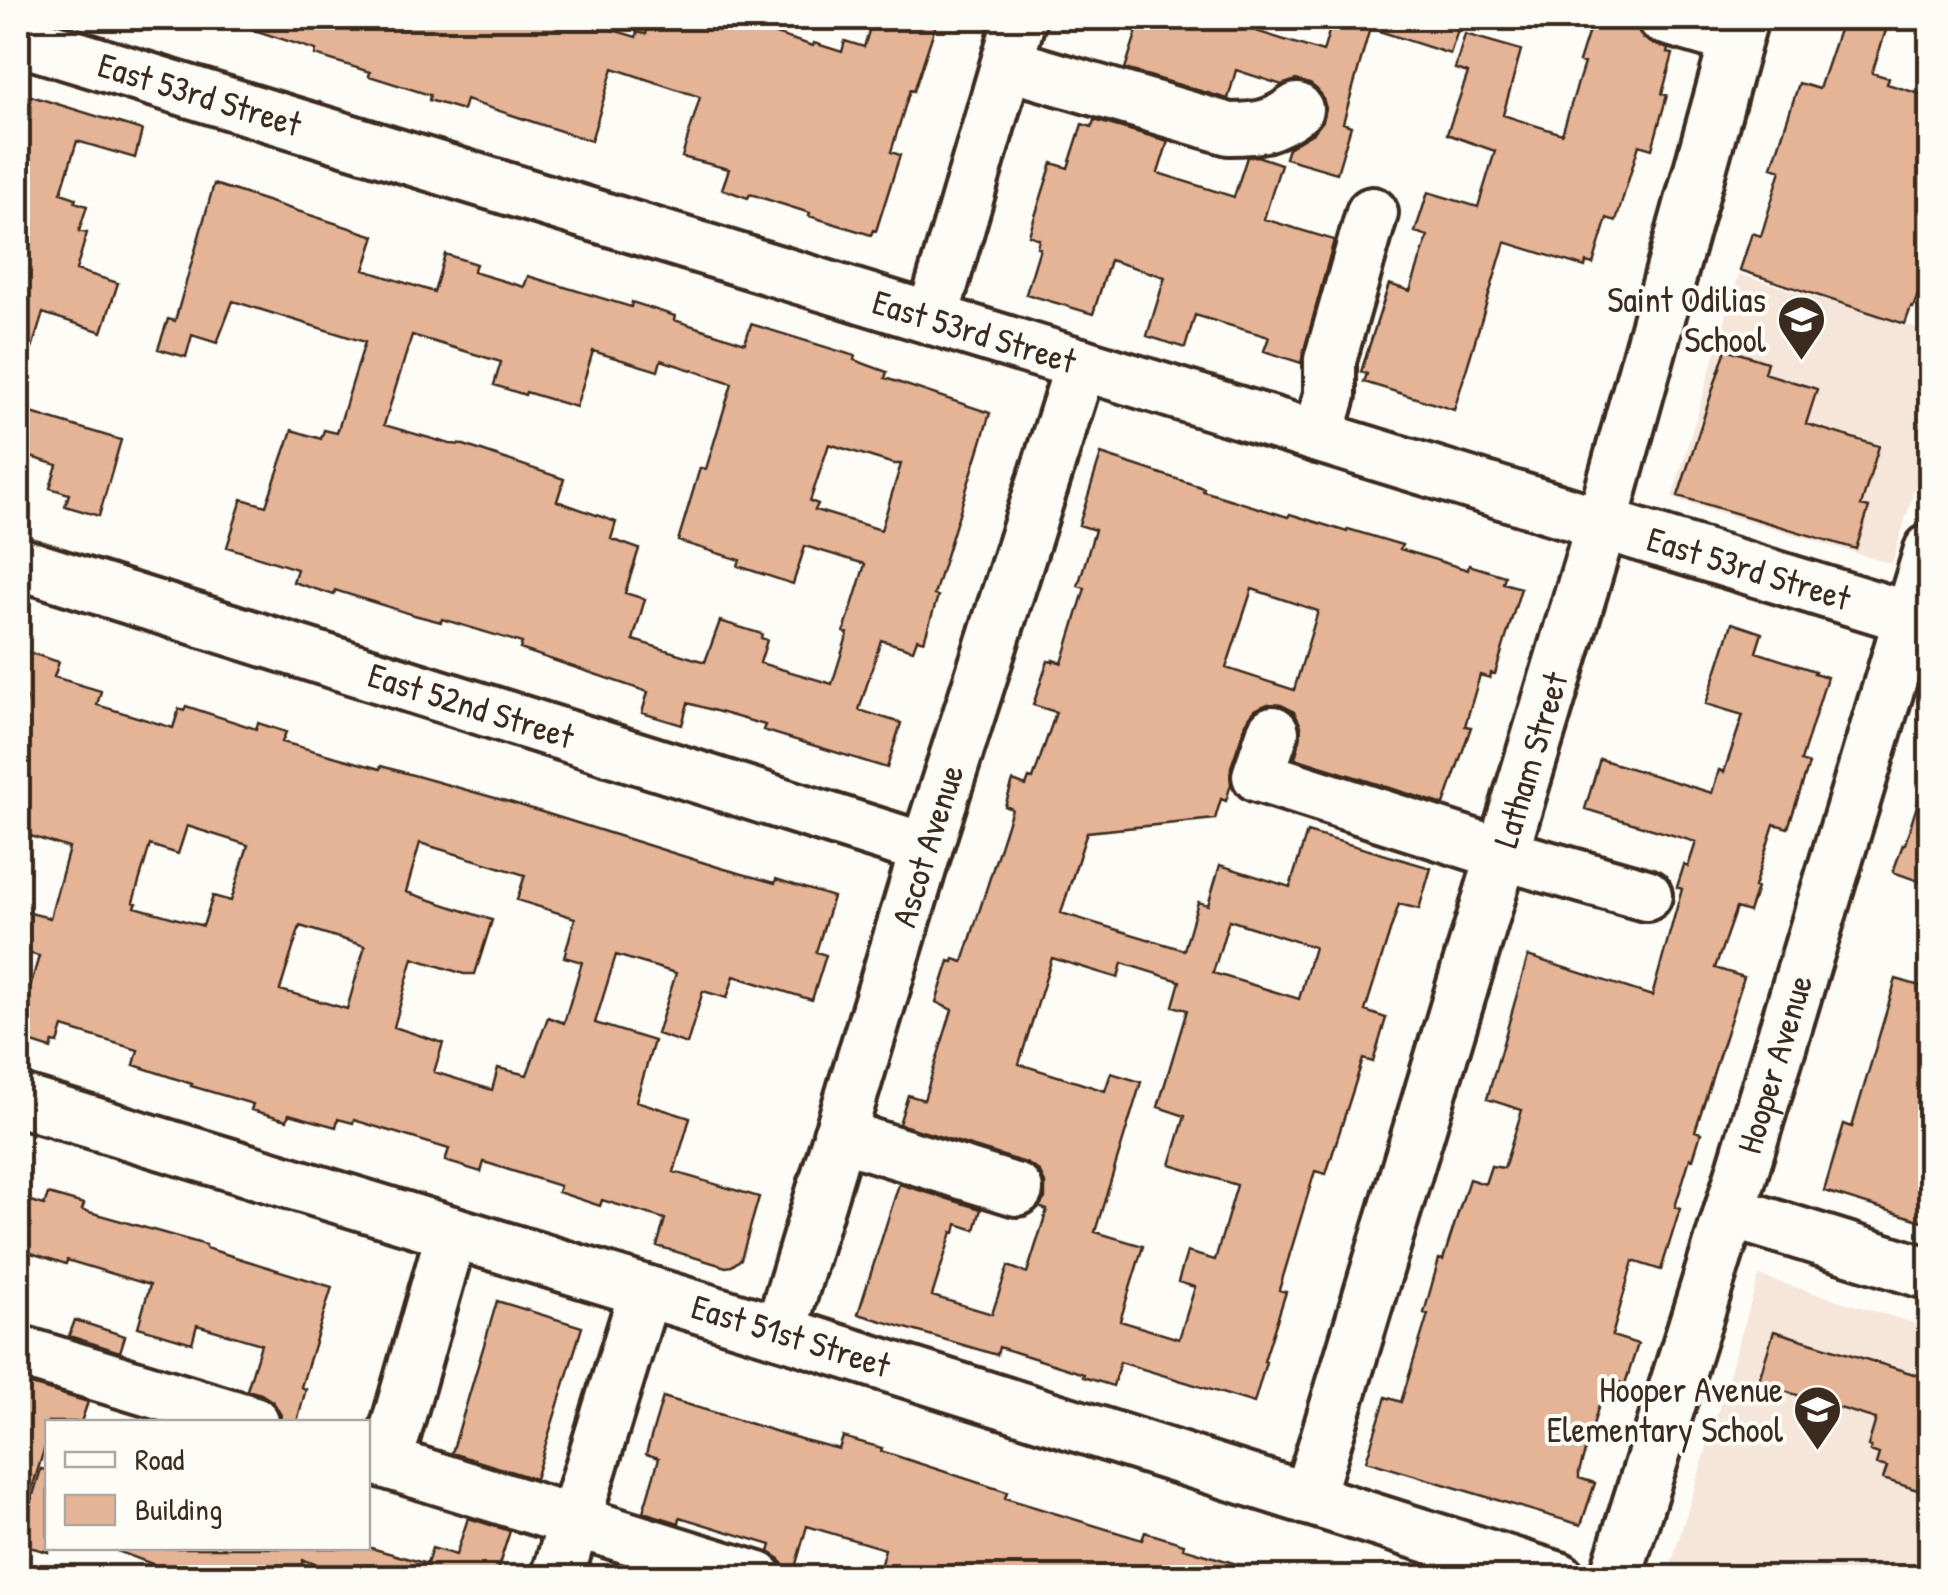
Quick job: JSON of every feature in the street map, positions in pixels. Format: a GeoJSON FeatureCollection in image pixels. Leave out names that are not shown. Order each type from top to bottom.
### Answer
{"type":"FeatureCollection","features":[{"type":"Feature","properties":{"kind":"street"},"geometry":{"type":"LineString","coordinates":[[1664,18],[1739,28]]}},
{"type":"Feature","properties":{"kind":"street","name":"Latham Street"},"geometry":{"type":"LineString","coordinates":[[1308,1499],[1602,523],[1739,28]]}},
{"type":"Feature","properties":{"kind":"street","name":"East 53rd Street"},"geometry":{"type":"LineString","coordinates":[[18,39],[1920,621]]}},
{"type":"Feature","properties":{"kind":"street"},"geometry":{"type":"LineString","coordinates":[[932,318],[1014,41],[1229,129],[1278,123],[1296,109]]}},
{"type":"Feature","properties":{"kind":"street"},"geometry":{"type":"LineString","coordinates":[[1318,436],[1330,394],[1330,360],[1372,213]]}},
{"type":"Feature","properties":{"kind":"street","name":"Ascot Avenue"},"geometry":{"type":"LineString","coordinates":[[780,1332],[926,849],[1081,364]]}},
{"type":"Feature","properties":{"kind":"street","name":"Hooper Avenue"},"geometry":{"type":"LineString","coordinates":[[1615,1578],[1920,621],[1930,550]]}},
{"type":"Feature","properties":{"kind":"street","name":"East 52nd Street"},"geometry":{"type":"LineString","coordinates":[[18,562],[926,849]]}},
{"type":"Feature","properties":{"kind":"street"},"geometry":{"type":"LineString","coordinates":[[1273,732],[1258,776],[1646,896]]}},
{"type":"Feature","properties":{"kind":"street","name":"East 51st Street"},"geometry":{"type":"LineString","coordinates":[[18,1100],[780,1332],[1559,1578]]}},
{"type":"Feature","properties":{"kind":"street"},"geometry":{"type":"LineString","coordinates":[[839,1135],[1018,1190]]}},
{"type":"Feature","properties":{"kind":"street"},"geometry":{"type":"LineString","coordinates":[[1730,1212],[1930,1274]]}},
{"type":"Feature","properties":{"kind":"street"},"geometry":{"type":"LineString","coordinates":[[452,1232],[381,1447],[575,1520],[758,1578]]}},
{"type":"Feature","properties":{"kind":"street"},"geometry":{"type":"LineString","coordinates":[[557,1578],[645,1291]]}},
{"type":"Feature","properties":{"kind":"street"},"geometry":{"type":"LineString","coordinates":[[18,1351],[247,1420]]}},
{"type":"Feature","properties":{"kind":"shaded area"},"geometry":{"type":"Polygon","coordinates":[[[1739,274],[1930,332],[1930,437],[1892,564],[1672,498],[1739,274]]]}},
{"type":"Feature","properties":{"kind":"shaded area","name":"Hooper Avenue Elementary School"},"geometry":{"type":"Polygon","coordinates":[[[1759,1276],[1930,1328],[1930,1577],[1667,1578],[1759,1276]]]}},
{"type":"Feature","properties":{"kind":"building"},"geometry":{"type":"Polygon","coordinates":[[[233,18],[573,18],[636,37],[637,32],[646,34],[651,18],[725,18],[842,52],[845,41],[864,47],[873,18],[938,18],[914,91],[910,90],[891,152],[900,155],[876,231],[871,235],[750,194],[748,198],[722,189],[729,169],[682,157],[700,97],[613,68],[591,141],[466,100],[463,110],[429,100],[430,95],[315,55],[316,50],[232,23],[233,18]]]}},
{"type":"Feature","properties":{"kind":"building"},"geometry":{"type":"Polygon","coordinates":[[[1141,18],[1243,18],[1240,26],[1323,52],[1333,18],[1462,18],[1450,54],[1370,28],[1343,123],[1351,126],[1337,173],[1285,158],[1288,148],[1313,133],[1323,121],[1326,108],[1321,94],[1310,84],[1296,80],[1282,85],[1236,70],[1228,99],[1125,69],[1141,18]]]}},
{"type":"Feature","properties":{"kind":"building"},"geometry":{"type":"Polygon","coordinates":[[[1598,18],[1637,28],[1643,38],[1673,54],[1652,149],[1639,145],[1616,221],[1607,218],[1593,264],[1586,262],[1585,267],[1505,242],[1454,410],[1364,382],[1367,374],[1361,372],[1389,284],[1410,291],[1428,236],[1415,232],[1428,192],[1478,207],[1495,151],[1447,134],[1468,73],[1455,69],[1465,34],[1521,50],[1503,115],[1562,134],[1584,63],[1579,62],[1591,24],[1595,26],[1598,18]]]}},
{"type":"Feature","properties":{"kind":"building"},"geometry":{"type":"Polygon","coordinates":[[[1843,18],[1890,18],[1872,73],[1889,78],[1887,84],[1930,97],[1930,244],[1922,263],[1929,265],[1905,324],[1740,270],[1752,233],[1761,236],[1781,170],[1772,167],[1799,83],[1819,89],[1843,18]]]}},
{"type":"Feature","properties":{"kind":"building"},"geometry":{"type":"Polygon","coordinates":[[[18,92],[142,130],[135,158],[77,141],[61,193],[87,206],[79,231],[87,233],[76,270],[118,283],[102,332],[43,313],[24,374],[18,373],[18,92]]]}},
{"type":"Feature","properties":{"kind":"building"},"geometry":{"type":"Polygon","coordinates":[[[1094,120],[1168,141],[1158,173],[1234,197],[1247,157],[1281,164],[1264,219],[1334,240],[1301,363],[1264,351],[1269,337],[1195,315],[1185,348],[1147,336],[1165,277],[1110,260],[1093,314],[1026,294],[1040,248],[1039,239],[1029,235],[1052,163],[1068,168],[1082,124],[1092,127],[1094,120]]]}},
{"type":"Feature","properties":{"kind":"building"},"geometry":{"type":"Polygon","coordinates":[[[214,184],[375,236],[364,270],[434,292],[445,254],[476,264],[473,272],[524,287],[528,276],[631,307],[632,302],[745,343],[751,324],[855,356],[854,360],[887,372],[885,378],[990,413],[934,595],[938,596],[924,641],[917,639],[913,650],[881,640],[859,710],[901,723],[887,768],[688,703],[682,725],[642,713],[648,692],[520,649],[522,643],[335,590],[334,595],[293,582],[297,569],[227,547],[242,499],[266,506],[292,430],[321,439],[324,430],[337,433],[365,342],[233,301],[217,343],[192,335],[186,357],[158,349],[168,319],[175,321],[214,184]],[[412,335],[384,425],[464,445],[564,479],[557,501],[616,522],[611,539],[639,549],[625,593],[645,599],[633,640],[705,662],[720,621],[762,634],[761,638],[767,640],[760,663],[832,684],[865,564],[805,546],[793,584],[738,566],[740,560],[678,541],[700,468],[706,469],[732,383],[661,360],[658,371],[593,351],[576,407],[494,385],[501,362],[412,335]],[[829,444],[810,501],[818,504],[815,510],[881,530],[901,464],[829,444]]]}},
{"type":"Feature","properties":{"kind":"building"},"geometry":{"type":"Polygon","coordinates":[[[1726,349],[1767,362],[1764,373],[1817,389],[1806,424],[1879,446],[1861,506],[1869,508],[1856,549],[1678,496],[1726,349]]]}},
{"type":"Feature","properties":{"kind":"building"},"geometry":{"type":"Polygon","coordinates":[[[18,409],[121,440],[99,516],[65,506],[69,494],[50,488],[57,465],[18,453],[18,409]]]}},
{"type":"Feature","properties":{"kind":"building"},"geometry":{"type":"Polygon","coordinates":[[[1101,454],[1288,517],[1290,514],[1347,532],[1348,529],[1468,570],[1469,565],[1505,576],[1503,583],[1521,588],[1495,674],[1491,673],[1490,678],[1480,675],[1465,726],[1471,727],[1444,805],[1295,758],[1301,726],[1294,712],[1268,704],[1255,710],[1246,723],[1231,767],[1226,801],[1221,799],[1215,819],[1087,832],[1061,913],[1184,950],[1198,902],[1208,905],[1220,865],[1290,887],[1307,832],[1431,868],[1419,909],[1399,904],[1391,928],[1365,1011],[1386,1018],[1373,1062],[1363,1059],[1326,1174],[1315,1171],[1279,1290],[1286,1292],[1254,1403],[1120,1362],[1113,1386],[999,1347],[997,1355],[858,1314],[899,1184],[981,1209],[975,1230],[957,1224],[955,1233],[952,1232],[932,1296],[992,1314],[1008,1266],[1027,1273],[1047,1210],[1039,1207],[1045,1198],[1045,1183],[1039,1171],[1026,1163],[899,1124],[908,1095],[924,1100],[952,1010],[936,1002],[949,961],[963,962],[1012,809],[1005,806],[1013,781],[1026,786],[1029,778],[1033,779],[1056,712],[1033,705],[1048,661],[1062,663],[1085,588],[1078,586],[1095,530],[1079,525],[1101,454]],[[1252,589],[1226,668],[1294,690],[1318,611],[1252,589]],[[1229,920],[1213,973],[1299,999],[1314,947],[1229,920]],[[1052,958],[1019,1064],[1105,1091],[1111,1073],[1141,1082],[1095,1232],[1143,1246],[1120,1321],[1179,1339],[1195,1287],[1178,1282],[1187,1252],[1215,1260],[1237,1185],[1170,1165],[1185,1116],[1158,1107],[1187,1010],[1173,1006],[1180,981],[1122,963],[1118,978],[1052,958]]]}},
{"type":"Feature","properties":{"kind":"building"},"geometry":{"type":"Polygon","coordinates":[[[1732,623],[1762,633],[1756,652],[1827,677],[1801,761],[1809,764],[1788,828],[1774,824],[1749,912],[1736,908],[1715,968],[1744,977],[1695,1131],[1701,1133],[1675,1207],[1680,1209],[1661,1270],[1633,1261],[1612,1336],[1638,1344],[1625,1384],[1607,1378],[1579,1472],[1579,1478],[1595,1483],[1581,1525],[1366,1461],[1386,1397],[1401,1402],[1428,1314],[1424,1313],[1439,1259],[1443,1260],[1469,1179],[1485,1184],[1491,1166],[1504,1168],[1522,1110],[1487,1099],[1528,956],[1652,996],[1682,889],[1677,887],[1696,842],[1585,809],[1600,759],[1712,793],[1719,770],[1724,772],[1743,715],[1706,704],[1732,623]]]}},
{"type":"Feature","properties":{"kind":"building"},"geometry":{"type":"Polygon","coordinates":[[[18,649],[59,662],[54,677],[101,691],[97,705],[173,728],[179,709],[184,711],[186,706],[256,729],[258,723],[286,732],[282,742],[513,803],[721,868],[775,883],[776,879],[833,897],[816,952],[826,955],[812,1000],[734,976],[727,998],[703,991],[687,1044],[657,1034],[676,973],[616,955],[595,1023],[654,1041],[636,1101],[690,1118],[674,1172],[759,1197],[741,1259],[726,1267],[657,1246],[665,1219],[602,1200],[600,1206],[558,1192],[560,1186],[484,1162],[481,1172],[445,1161],[449,1149],[354,1120],[353,1123],[338,1119],[336,1127],[289,1114],[287,1120],[251,1110],[253,1104],[134,1065],[138,1050],[63,1027],[58,1043],[53,1042],[51,1049],[23,1040],[25,1034],[18,1029],[39,956],[18,950],[18,910],[50,918],[69,848],[18,832],[18,731],[27,698],[18,695],[18,649]],[[187,826],[178,854],[150,845],[133,902],[137,903],[135,907],[203,926],[213,896],[231,901],[248,845],[187,826]],[[420,843],[406,892],[492,920],[475,974],[413,958],[394,1027],[443,1043],[434,1072],[492,1090],[498,1068],[527,1075],[548,1017],[564,1023],[582,962],[564,957],[575,918],[517,900],[525,875],[420,843]],[[300,926],[280,990],[347,1009],[365,946],[300,926]]]}},
{"type":"Feature","properties":{"kind":"building"},"geometry":{"type":"Polygon","coordinates":[[[1924,783],[1930,784],[1930,863],[1924,883],[1893,872],[1924,783]]]}},
{"type":"Feature","properties":{"kind":"building"},"geometry":{"type":"Polygon","coordinates":[[[1896,979],[1930,989],[1930,1216],[1924,1214],[1922,1221],[1824,1191],[1844,1124],[1852,1127],[1896,979]]]}},
{"type":"Feature","properties":{"kind":"building"},"geometry":{"type":"Polygon","coordinates":[[[48,1194],[84,1204],[82,1210],[206,1245],[332,1287],[301,1387],[306,1389],[298,1420],[281,1420],[273,1402],[247,1390],[261,1344],[197,1325],[192,1343],[138,1327],[150,1285],[18,1249],[18,1197],[44,1205],[48,1194]]]}},
{"type":"Feature","properties":{"kind":"building"},"geometry":{"type":"Polygon","coordinates":[[[497,1301],[582,1327],[535,1479],[452,1453],[497,1301]]]}},
{"type":"Feature","properties":{"kind":"building"},"geometry":{"type":"Polygon","coordinates":[[[75,1320],[125,1336],[120,1352],[69,1336],[75,1320]]]}},
{"type":"Feature","properties":{"kind":"building"},"geometry":{"type":"Polygon","coordinates":[[[1774,1331],[1930,1379],[1930,1494],[1883,1479],[1887,1467],[1876,1464],[1879,1454],[1868,1446],[1876,1419],[1758,1383],[1774,1331]]]}},
{"type":"Feature","properties":{"kind":"building"},"geometry":{"type":"Polygon","coordinates":[[[18,1381],[88,1402],[82,1420],[45,1420],[45,1447],[24,1514],[18,1513],[18,1381]]]}},
{"type":"Feature","properties":{"kind":"building"},"geometry":{"type":"Polygon","coordinates":[[[663,1397],[839,1449],[843,1437],[882,1448],[881,1451],[1007,1492],[1005,1498],[1142,1540],[1145,1532],[1184,1544],[1183,1548],[1260,1571],[1259,1578],[877,1578],[885,1549],[807,1526],[790,1578],[780,1559],[769,1552],[771,1545],[680,1517],[679,1523],[643,1512],[659,1458],[646,1454],[663,1397]]]}},
{"type":"Feature","properties":{"kind":"building"},"geometry":{"type":"Polygon","coordinates":[[[41,1469],[45,1470],[48,1552],[18,1544],[41,1469]]]}},
{"type":"Feature","properties":{"kind":"building"},"geometry":{"type":"Polygon","coordinates":[[[468,1518],[510,1531],[498,1568],[507,1571],[506,1578],[359,1578],[303,1560],[298,1578],[190,1578],[117,1550],[371,1548],[427,1564],[432,1548],[456,1555],[468,1518]]]}},
{"type":"Feature","properties":{"kind":"place","name":"Saint Odilias School"},"geometry":{"type":"Point","coordinates":[1801,362]}},
{"type":"Feature","properties":{"kind":"place","name":"Hooper Avenue Elementary School"},"geometry":{"type":"Point","coordinates":[1818,1452]}}]}
